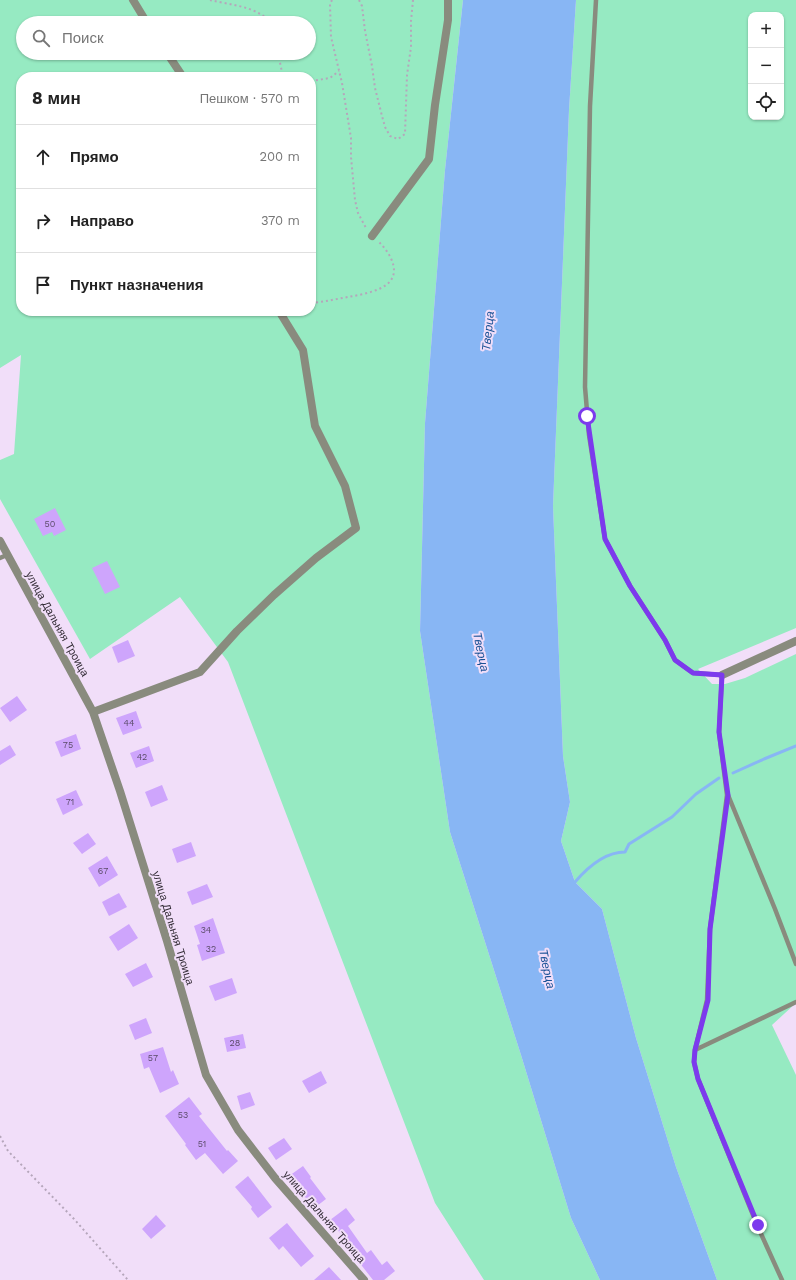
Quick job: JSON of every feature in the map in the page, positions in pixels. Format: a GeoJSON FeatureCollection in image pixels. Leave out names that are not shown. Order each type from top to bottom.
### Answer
{"type":"FeatureCollection","features":[{"type":"Feature","properties":{"kind":"street"},"geometry":{"type":"LineString","coordinates":[[132,0],[142,16]]}},
{"type":"Feature","properties":{"kind":"street"},"geometry":{"type":"LineString","coordinates":[[372,236],[429,159],[435,105],[448,20],[448,0]]}},
{"type":"Feature","properties":{"kind":"street"},"geometry":{"type":"LineString","coordinates":[[172,60],[180,72]]}},
{"type":"Feature","properties":{"kind":"street"},"geometry":{"type":"LineString","coordinates":[[93,712],[200,672],[237,631],[274,595],[316,558],[356,528],[345,486],[315,426],[303,350],[282,316]]}},
{"type":"Feature","properties":{"kind":"street","name":"улица Дальняя Троица"},"geometry":{"type":"LineString","coordinates":[[0,541],[3,556],[93,712],[167,941],[206,1075],[238,1130],[275,1178],[364,1280]]}},
{"type":"Feature","properties":{"kind":"street"},"geometry":{"type":"LineString","coordinates":[[722,675],[796,641]]}},
{"type":"Feature","properties":{"kind":"lane"},"geometry":{"type":"LineString","coordinates":[[596,0],[590,106],[585,387],[589,435],[605,539],[630,586],[665,640],[675,660],[693,673],[722,675],[719,732],[728,795],[775,908],[796,964]]}},
{"type":"Feature","properties":{"kind":"lane"},"geometry":{"type":"LineString","coordinates":[[728,795],[710,929],[708,1000],[695,1050],[694,1062],[698,1079],[782,1280]]}},
{"type":"Feature","properties":{"kind":"lane"},"geometry":{"type":"LineString","coordinates":[[695,1050],[796,1002]]}},
{"type":"Feature","properties":{"kind":"path"},"geometry":{"type":"LineString","coordinates":[[210,0],[244,8],[264,16]]}},
{"type":"Feature","properties":{"kind":"path"},"geometry":{"type":"LineString","coordinates":[[316,302],[366,294],[383,287],[393,278],[395,267],[391,257],[384,247],[365,227],[358,213],[350,157],[351,138],[339,71],[331,37],[330,4],[332,0]]}},
{"type":"Feature","properties":{"kind":"path"},"geometry":{"type":"LineString","coordinates":[[359,0],[362,6],[375,88],[385,127],[390,136],[398,139],[405,134],[407,75],[411,47],[413,0]]}},
{"type":"Feature","properties":{"kind":"path"},"geometry":{"type":"LineString","coordinates":[[279,60],[282,72]]}},
{"type":"Feature","properties":{"kind":"path"},"geometry":{"type":"LineString","coordinates":[[316,80],[330,78],[339,71]]}},
{"type":"Feature","properties":{"kind":"path"},"geometry":{"type":"LineString","coordinates":[[0,1136],[8,1151],[74,1219],[128,1280]]}},
{"type":"Feature","properties":{"kind":"green space"},"geometry":{"type":"Polygon","coordinates":[[[0,0],[463,0],[445,170],[425,423],[420,631],[450,832],[571,1218],[600,1280],[484,1280],[435,1203],[228,662],[180,597],[90,659],[0,499],[0,460],[14,454],[21,355],[0,368],[0,0]]]}},
{"type":"Feature","properties":{"kind":"green space"},"geometry":{"type":"Polygon","coordinates":[[[576,0],[796,0],[796,628],[698,669],[712,684],[725,684],[745,678],[796,654],[796,1003],[772,1025],[796,1075],[796,1280],[717,1280],[676,1167],[636,1038],[602,909],[575,882],[561,841],[570,802],[563,756],[553,506],[569,110],[576,0]]]}},
{"type":"Feature","properties":{"kind":"water","name":"Тверца"},"geometry":{"type":"Polygon","coordinates":[[[463,0],[576,0],[569,110],[553,506],[563,756],[570,802],[561,841],[575,882],[602,909],[636,1038],[676,1167],[717,1280],[600,1280],[571,1218],[450,832],[420,631],[425,423],[445,170],[463,0]]]}},
{"type":"Feature","properties":{"kind":"building"},"geometry":{"type":"Polygon","coordinates":[[[55,508],[66,530],[54,536],[52,532],[43,536],[34,519],[55,508]]]}},
{"type":"Feature","properties":{"kind":"building"},"geometry":{"type":"Polygon","coordinates":[[[107,561],[120,587],[105,594],[92,568],[107,561]]]}},
{"type":"Feature","properties":{"kind":"building"},"geometry":{"type":"Polygon","coordinates":[[[128,640],[135,656],[118,663],[112,647],[128,640]]]}},
{"type":"Feature","properties":{"kind":"building"},"geometry":{"type":"Polygon","coordinates":[[[17,696],[27,710],[10,722],[0,708],[17,696]]]}},
{"type":"Feature","properties":{"kind":"building"},"geometry":{"type":"Polygon","coordinates":[[[136,711],[142,728],[123,735],[116,718],[136,711]]]}},
{"type":"Feature","properties":{"kind":"building"},"geometry":{"type":"Polygon","coordinates":[[[76,734],[81,749],[61,757],[55,742],[76,734]]]}},
{"type":"Feature","properties":{"kind":"building"},"geometry":{"type":"Polygon","coordinates":[[[10,745],[16,755],[0,765],[0,751],[10,745]]]}},
{"type":"Feature","properties":{"kind":"building"},"geometry":{"type":"Polygon","coordinates":[[[149,746],[154,761],[136,768],[130,753],[149,746]]]}},
{"type":"Feature","properties":{"kind":"building"},"geometry":{"type":"Polygon","coordinates":[[[162,785],[168,800],[151,807],[145,792],[162,785]]]}},
{"type":"Feature","properties":{"kind":"building"},"geometry":{"type":"Polygon","coordinates":[[[76,790],[83,805],[63,815],[56,799],[76,790]]]}},
{"type":"Feature","properties":{"kind":"building"},"geometry":{"type":"Polygon","coordinates":[[[88,833],[96,844],[82,854],[73,843],[88,833]]]}},
{"type":"Feature","properties":{"kind":"building"},"geometry":{"type":"Polygon","coordinates":[[[191,842],[196,856],[177,863],[172,849],[191,842]]]}},
{"type":"Feature","properties":{"kind":"building"},"geometry":{"type":"Polygon","coordinates":[[[107,856],[118,875],[99,887],[88,868],[107,856]]]}},
{"type":"Feature","properties":{"kind":"building"},"geometry":{"type":"Polygon","coordinates":[[[207,884],[213,897],[192,905],[187,892],[207,884]]]}},
{"type":"Feature","properties":{"kind":"building"},"geometry":{"type":"Polygon","coordinates":[[[119,893],[127,907],[109,916],[102,902],[119,893]]]}},
{"type":"Feature","properties":{"kind":"building"},"geometry":{"type":"Polygon","coordinates":[[[213,918],[225,953],[202,961],[197,945],[200,944],[194,926],[213,918]]]}},
{"type":"Feature","properties":{"kind":"building"},"geometry":{"type":"Polygon","coordinates":[[[129,924],[138,938],[118,951],[109,937],[129,924]]]}},
{"type":"Feature","properties":{"kind":"building"},"geometry":{"type":"Polygon","coordinates":[[[146,963],[153,977],[133,987],[125,974],[146,963]]]}},
{"type":"Feature","properties":{"kind":"building"},"geometry":{"type":"Polygon","coordinates":[[[232,978],[237,993],[215,1001],[209,986],[232,978]]]}},
{"type":"Feature","properties":{"kind":"building"},"geometry":{"type":"Polygon","coordinates":[[[146,1018],[152,1033],[135,1040],[129,1025],[146,1018]]]}},
{"type":"Feature","properties":{"kind":"building"},"geometry":{"type":"Polygon","coordinates":[[[243,1034],[246,1048],[227,1052],[224,1038],[243,1034]]]}},
{"type":"Feature","properties":{"kind":"building"},"geometry":{"type":"Polygon","coordinates":[[[163,1047],[171,1072],[173,1070],[179,1084],[160,1093],[149,1067],[144,1069],[140,1054],[163,1047]]]}},
{"type":"Feature","properties":{"kind":"building"},"geometry":{"type":"Polygon","coordinates":[[[321,1071],[327,1083],[309,1093],[302,1081],[321,1071]]]}},
{"type":"Feature","properties":{"kind":"building"},"geometry":{"type":"Polygon","coordinates":[[[250,1092],[255,1105],[241,1110],[237,1096],[250,1092]]]}},
{"type":"Feature","properties":{"kind":"building"},"geometry":{"type":"Polygon","coordinates":[[[189,1097],[202,1114],[199,1116],[227,1151],[228,1150],[238,1161],[223,1174],[205,1153],[196,1160],[165,1116],[189,1097]]]}},
{"type":"Feature","properties":{"kind":"building"},"geometry":{"type":"Polygon","coordinates":[[[284,1138],[292,1149],[276,1160],[268,1148],[284,1138]]]}},
{"type":"Feature","properties":{"kind":"building"},"geometry":{"type":"Polygon","coordinates":[[[303,1166],[326,1199],[313,1209],[289,1176],[303,1166]]]}},
{"type":"Feature","properties":{"kind":"building"},"geometry":{"type":"Polygon","coordinates":[[[248,1176],[272,1207],[258,1218],[251,1209],[252,1207],[235,1187],[248,1176]]]}},
{"type":"Feature","properties":{"kind":"building"},"geometry":{"type":"Polygon","coordinates":[[[346,1208],[355,1220],[348,1226],[367,1253],[371,1250],[382,1265],[387,1261],[395,1271],[384,1280],[373,1280],[339,1239],[343,1237],[330,1220],[346,1208]]]}},
{"type":"Feature","properties":{"kind":"building"},"geometry":{"type":"Polygon","coordinates":[[[156,1215],[166,1226],[151,1239],[142,1229],[156,1215]]]}},
{"type":"Feature","properties":{"kind":"building"},"geometry":{"type":"Polygon","coordinates":[[[287,1223],[314,1256],[301,1267],[283,1246],[279,1250],[269,1238],[287,1223]]]}},
{"type":"Feature","properties":{"kind":"building"},"geometry":{"type":"Polygon","coordinates":[[[329,1267],[341,1280],[314,1280],[329,1267]]]}},
{"type":"Feature","properties":{"kind":"waterway"},"geometry":{"type":"LineString","coordinates":[[733,773],[796,746]]}},
{"type":"Feature","properties":{"kind":"waterway"},"geometry":{"type":"LineString","coordinates":[[575,882],[585,871],[597,862],[610,855],[625,852],[629,844],[672,817],[696,794],[719,778]]}},
{"type":"Feature","properties":{"kind":"route"},"geometry":{"type":"LineString","coordinates":[[587,416],[605,539],[630,586],[665,640],[675,660],[693,673],[722,675],[719,732],[728,795],[710,929],[708,1000],[695,1050],[694,1062],[698,1079],[758,1225]]}}]}
